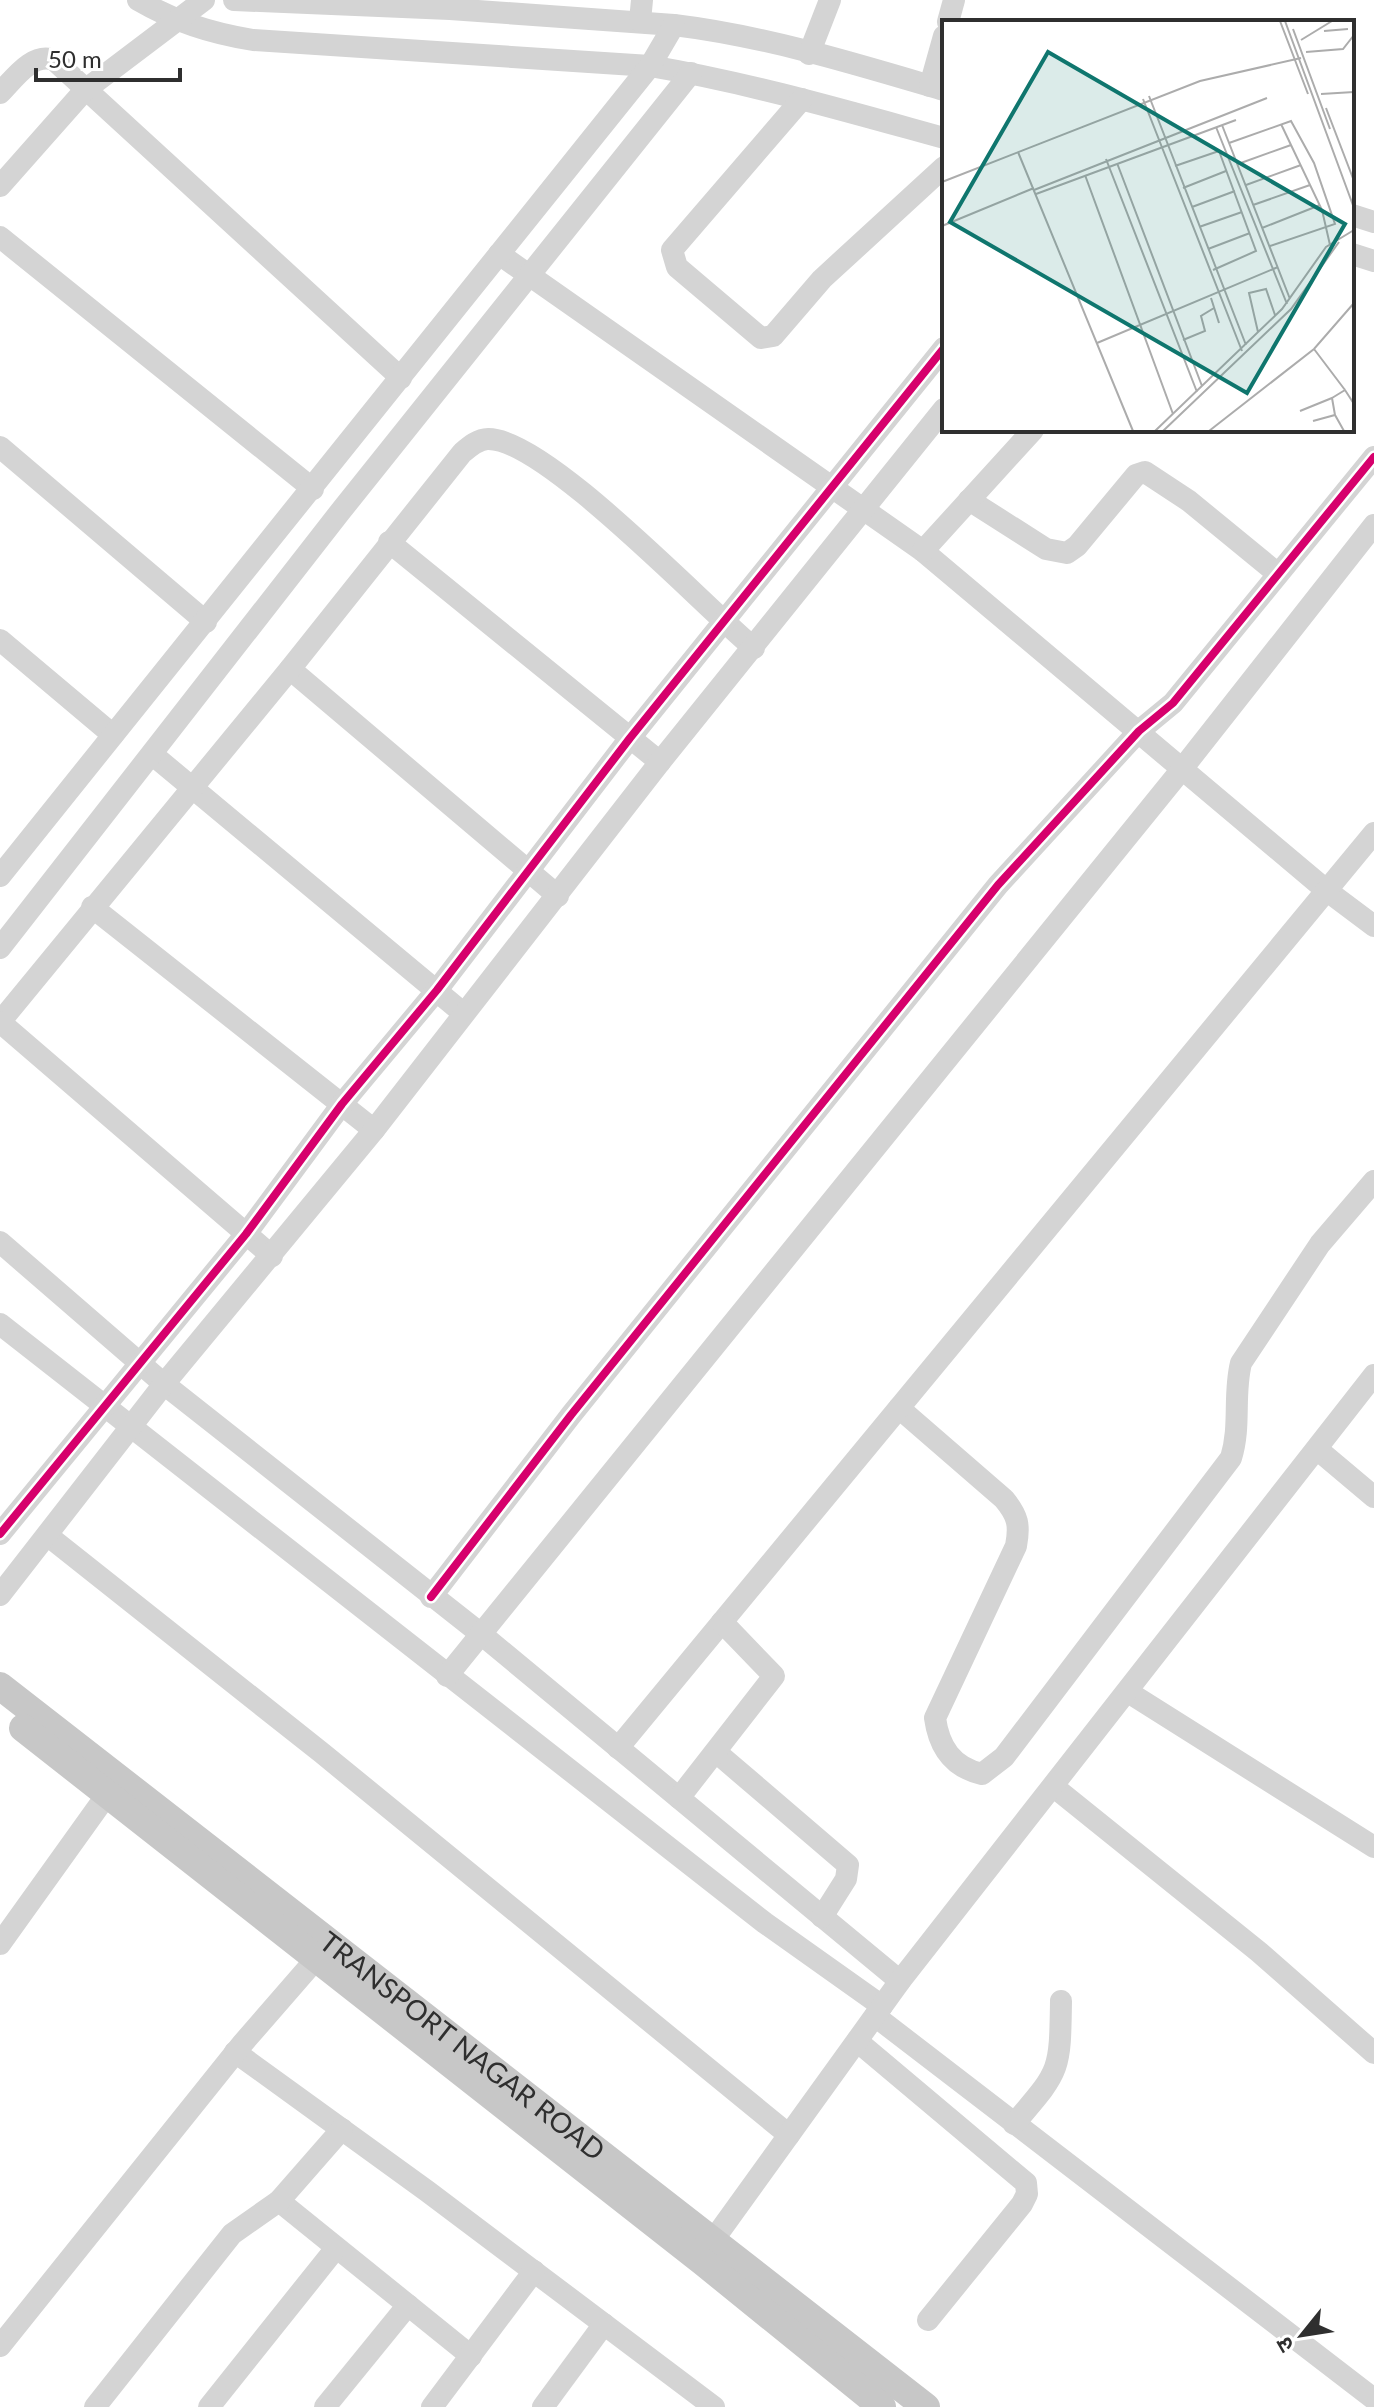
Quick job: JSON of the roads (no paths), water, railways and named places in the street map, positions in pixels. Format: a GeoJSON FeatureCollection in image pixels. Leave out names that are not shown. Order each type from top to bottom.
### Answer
{"type":"FeatureCollection","features":[{"type":"Feature","properties":{"kind":"main road","name":"TRANSPORT NAGAR ROAD"},"geometry":{"type":"LineString","coordinates":[[0,1686],[926,2407]]}},
{"type":"Feature","properties":{"kind":"main road","name":"TRANSPORT NAGAR ROAD"},"geometry":{"type":"LineString","coordinates":[[0,1708],[106,1796],[882,2407]]}},
{"type":"Feature","properties":{"kind":"street"},"geometry":{"type":"LineString","coordinates":[[138,0],[174,21],[207,32],[253,40],[650,66],[691,73],[802,99],[942,137]]}},
{"type":"Feature","properties":{"kind":"street"},"geometry":{"type":"LineString","coordinates":[[0,186],[85,90],[204,0]]}},
{"type":"Feature","properties":{"kind":"street"},"geometry":{"type":"LineString","coordinates":[[234,0],[641,10],[674,25],[706,29],[937,88],[942,51]]}},
{"type":"Feature","properties":{"kind":"street"},"geometry":{"type":"LineString","coordinates":[[809,54],[830,0]]}},
{"type":"Feature","properties":{"kind":"street"},"geometry":{"type":"LineString","coordinates":[[949,20],[954,0]]}},
{"type":"Feature","properties":{"kind":"street"},"geometry":{"type":"LineString","coordinates":[[4,862],[113,735],[313,489],[650,66],[674,25]]}},
{"type":"Feature","properties":{"kind":"street"},"geometry":{"type":"LineString","coordinates":[[0,93],[40,58],[54,60],[401,378]]}},
{"type":"Feature","properties":{"kind":"street"},"geometry":{"type":"LineString","coordinates":[[0,948],[340,512],[691,73]]}},
{"type":"Feature","properties":{"kind":"street"},"geometry":{"type":"LineString","coordinates":[[802,99],[672,250],[677,267],[761,338],[773,336],[833,269],[942,169]]}},
{"type":"Feature","properties":{"kind":"street"},"geometry":{"type":"LineString","coordinates":[[1354,216],[1374,222]]}},
{"type":"Feature","properties":{"kind":"street"},"geometry":{"type":"LineString","coordinates":[[0,237],[313,489]]}},
{"type":"Feature","properties":{"kind":"street"},"geometry":{"type":"LineString","coordinates":[[499,254],[861,511],[923,551],[1326,890],[1374,926]]}},
{"type":"Feature","properties":{"kind":"street"},"geometry":{"type":"LineString","coordinates":[[1354,255],[1374,261]]}},
{"type":"Feature","properties":{"kind":"street"},"geometry":{"type":"LineString","coordinates":[[0,1534],[109,1406],[246,1234],[342,1104],[437,990],[630,738],[942,350]]}},
{"type":"Feature","properties":{"kind":"street"},"geometry":{"type":"LineString","coordinates":[[0,1595],[164,1384],[374,1130],[660,762],[942,411]]}},
{"type":"Feature","properties":{"kind":"street"},"geometry":{"type":"LineString","coordinates":[[923,551],[1031,432]]}},
{"type":"Feature","properties":{"kind":"street"},"geometry":{"type":"LineString","coordinates":[[272,1256],[0,1022],[290,669],[462,453],[487,439],[507,443],[540,458],[584,493],[723,623],[754,648]]}},
{"type":"Feature","properties":{"kind":"street"},"geometry":{"type":"LineString","coordinates":[[0,447],[206,622]]}},
{"type":"Feature","properties":{"kind":"street"},"geometry":{"type":"LineString","coordinates":[[431,1597],[571,1415],[998,885],[1139,731],[1173,703],[1374,457]]}},
{"type":"Feature","properties":{"kind":"street"},"geometry":{"type":"LineString","coordinates":[[969,500],[1046,549],[1067,553],[1077,546],[1136,475],[1145,472],[1189,501],[1278,574]]}},
{"type":"Feature","properties":{"kind":"street"},"geometry":{"type":"LineString","coordinates":[[447,1676],[1182,769],[1374,525]]}},
{"type":"Feature","properties":{"kind":"street"},"geometry":{"type":"LineString","coordinates":[[389,542],[660,762]]}},
{"type":"Feature","properties":{"kind":"street"},"geometry":{"type":"LineString","coordinates":[[0,640],[113,735]]}},
{"type":"Feature","properties":{"kind":"street"},"geometry":{"type":"LineString","coordinates":[[290,669],[558,896]]}},
{"type":"Feature","properties":{"kind":"street"},"geometry":{"type":"LineString","coordinates":[[153,755],[463,1013]]}},
{"type":"Feature","properties":{"kind":"street"},"geometry":{"type":"LineString","coordinates":[[618,1748],[1374,833]]}},
{"type":"Feature","properties":{"kind":"street"},"geometry":{"type":"LineString","coordinates":[[92,907],[374,1130]]}},
{"type":"Feature","properties":{"kind":"street"},"geometry":{"type":"LineString","coordinates":[[899,1408],[1004,1499],[1015,1512],[1020,1527],[1016,1546],[935,1718],[945,1752],[964,1767],[982,1774],[1004,1757],[1231,1458],[1237,1439],[1235,1386],[1241,1363],[1320,1244],[1374,1181]]}},
{"type":"Feature","properties":{"kind":"street"},"geometry":{"type":"LineString","coordinates":[[0,1242],[164,1384],[481,1634],[900,1981]]}},
{"type":"Feature","properties":{"kind":"street"},"geometry":{"type":"LineString","coordinates":[[0,1324],[109,1406],[447,1676],[879,2011],[1014,2124],[1245,2297],[1374,2399]]}},
{"type":"Feature","properties":{"kind":"street"},"geometry":{"type":"LineString","coordinates":[[714,2239],[900,1981],[1374,1375]]}},
{"type":"Feature","properties":{"kind":"street"},"geometry":{"type":"LineString","coordinates":[[1317,1449],[1374,1497]]}},
{"type":"Feature","properties":{"kind":"street"},"geometry":{"type":"LineString","coordinates":[[47,1535],[322,1753],[789,2135]]}},
{"type":"Feature","properties":{"kind":"street"},"geometry":{"type":"LineString","coordinates":[[679,1798],[774,1676],[722,1622]]}},
{"type":"Feature","properties":{"kind":"street"},"geometry":{"type":"LineString","coordinates":[[1128,1692],[1374,1847]]}},
{"type":"Feature","properties":{"kind":"street"},"geometry":{"type":"LineString","coordinates":[[716,1752],[848,1865],[846,1879],[822,1917]]}},
{"type":"Feature","properties":{"kind":"street"},"geometry":{"type":"LineString","coordinates":[[1054,1787],[1259,1952],[1374,2053]]}},
{"type":"Feature","properties":{"kind":"street"},"geometry":{"type":"LineString","coordinates":[[0,1944],[106,1796]]}},
{"type":"Feature","properties":{"kind":"street"},"geometry":{"type":"LineString","coordinates":[[0,2346],[235,2052],[316,1959]]}},
{"type":"Feature","properties":{"kind":"street"},"geometry":{"type":"LineString","coordinates":[[1014,2124],[1052,2079],[1059,2065],[1061,2001]]}},
{"type":"Feature","properties":{"kind":"street"},"geometry":{"type":"LineString","coordinates":[[857,2041],[1026,2183],[1027,2194],[1022,2204],[928,2320]]}},
{"type":"Feature","properties":{"kind":"street"},"geometry":{"type":"LineString","coordinates":[[235,2052],[714,2407]]}},
{"type":"Feature","properties":{"kind":"street"},"geometry":{"type":"LineString","coordinates":[[95,2407],[232,2234],[279,2201],[342,2129]]}},
{"type":"Feature","properties":{"kind":"street"},"geometry":{"type":"LineString","coordinates":[[279,2201],[471,2356]]}},
{"type":"Feature","properties":{"kind":"street"},"geometry":{"type":"LineString","coordinates":[[209,2407],[336,2248]]}},
{"type":"Feature","properties":{"kind":"street"},"geometry":{"type":"LineString","coordinates":[[432,2407],[534,2271]]}},
{"type":"Feature","properties":{"kind":"street"},"geometry":{"type":"LineString","coordinates":[[325,2407],[408,2305]]}},
{"type":"Feature","properties":{"kind":"street"},"geometry":{"type":"LineString","coordinates":[[543,2407],[604,2324]]}}]}
